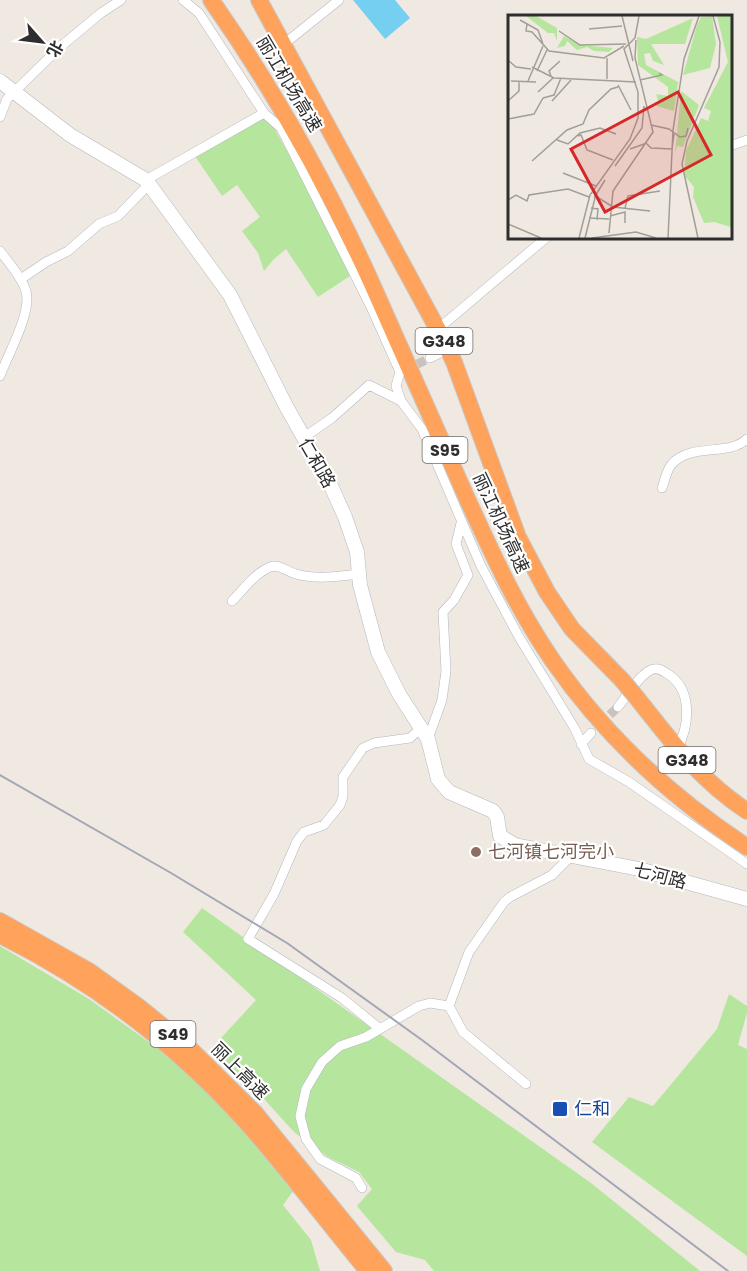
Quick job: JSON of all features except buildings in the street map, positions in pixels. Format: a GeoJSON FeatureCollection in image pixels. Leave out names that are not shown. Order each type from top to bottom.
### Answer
{"type":"FeatureCollection","features":[{"type":"Feature","properties":{"kind":"highway","name":"丽江机场高速"},"geometry":{"type":"LineString","coordinates":[[211,0],[274,93],[331,199],[371,281],[498,567],[540,641],[588,707],[627,751],[693,809],[747,847]]}},
{"type":"Feature","properties":{"kind":"highway","name":"丽江机场高速"},"geometry":{"type":"LineString","coordinates":[[225,0],[283,87],[341,194],[381,277],[508,562],[549,635],[596,700],[635,743],[682,786],[747,834]]}},
{"type":"Feature","properties":{"kind":"highway","name":"G348"},"geometry":{"type":"LineString","coordinates":[[259,0],[448,349],[518,537],[547,592],[572,629],[622,680],[677,749],[712,785],[747,811]]}},
{"type":"Feature","properties":{"kind":"highway","name":"丽上高速"},"geometry":{"type":"LineString","coordinates":[[0,921],[88,971],[164,1026],[211,1068],[255,1113],[368,1271]]}},
{"type":"Feature","properties":{"kind":"highway","name":"丽上高速"},"geometry":{"type":"LineString","coordinates":[[0,935],[82,982],[164,1042],[245,1121],[384,1271]]}},
{"type":"Feature","properties":{"kind":"street"},"geometry":{"type":"LineString","coordinates":[[0,117],[5,101],[59,48],[101,13],[121,0]]}},
{"type":"Feature","properties":{"kind":"street"},"geometry":{"type":"LineString","coordinates":[[183,0],[199,13],[264,113],[281,128],[371,307],[400,372],[396,386],[401,401],[422,429],[461,523],[500,603],[575,729],[581,744],[593,762],[618,775],[747,864]]}},
{"type":"Feature","properties":{"kind":"street"},"geometry":{"type":"LineString","coordinates":[[284,44],[339,0]]}},
{"type":"Feature","properties":{"kind":"street","name":"仁和路"},"geometry":{"type":"LineString","coordinates":[[0,81],[78,140],[148,182],[230,295],[303,438],[331,486],[345,517],[357,552],[360,585],[378,652],[399,694],[425,734],[438,779],[443,787],[493,811],[497,817],[500,836],[515,845],[572,855]]}},
{"type":"Feature","properties":{"kind":"street"},"geometry":{"type":"LineString","coordinates":[[21,279],[46,262],[68,251],[99,224],[118,216],[148,182],[264,113]]}},
{"type":"Feature","properties":{"kind":"street"},"geometry":{"type":"LineString","coordinates":[[732,145],[747,140]]}},
{"type":"Feature","properties":{"kind":"street"},"geometry":{"type":"LineString","coordinates":[[438,329],[546,238]]}},
{"type":"Feature","properties":{"kind":"street"},"geometry":{"type":"LineString","coordinates":[[0,251],[21,279],[27,294],[24,316],[0,376]]}},
{"type":"Feature","properties":{"kind":"street"},"geometry":{"type":"LineString","coordinates":[[430,358],[448,349]]}},
{"type":"Feature","properties":{"kind":"street"},"geometry":{"type":"LineString","coordinates":[[303,438],[332,418],[369,385],[401,401]]}},
{"type":"Feature","properties":{"kind":"street"},"geometry":{"type":"LineString","coordinates":[[662,488],[668,470],[678,459],[695,452],[740,445],[747,439]]}},
{"type":"Feature","properties":{"kind":"street"},"geometry":{"type":"LineString","coordinates":[[380,1029],[342,998],[248,939],[274,894],[297,841],[304,832],[324,825],[340,805],[343,796],[343,777],[363,748],[374,743],[425,734],[442,700],[446,671],[443,612],[454,600],[468,575],[456,544],[461,523]]}},
{"type":"Feature","properties":{"kind":"street"},"geometry":{"type":"LineString","coordinates":[[232,601],[270,567],[277,566],[295,574],[320,578],[360,574]]}},
{"type":"Feature","properties":{"kind":"street"},"geometry":{"type":"LineString","coordinates":[[618,707],[648,672],[658,669],[668,673],[680,685],[686,704],[686,727],[677,749]]}},
{"type":"Feature","properties":{"kind":"street"},"geometry":{"type":"LineString","coordinates":[[581,744],[591,733]]}},
{"type":"Feature","properties":{"kind":"street"},"geometry":{"type":"LineString","coordinates":[[526,1084],[463,1032],[449,1006],[470,952],[504,902],[552,875],[572,855]]}},
{"type":"Feature","properties":{"kind":"street","name":"七河路"},"geometry":{"type":"LineString","coordinates":[[572,855],[639,869],[747,899]]}},
{"type":"Feature","properties":{"kind":"street"},"geometry":{"type":"LineString","coordinates":[[362,1188],[356,1178],[327,1164],[317,1156],[303,1132],[300,1112],[306,1089],[322,1062],[340,1046],[355,1042],[426,1004],[449,1006]]}},
{"type":"Feature","properties":{"kind":"green space"},"geometry":{"type":"Polygon","coordinates":[[[262,117],[273,126],[301,176],[350,276],[318,297],[286,249],[264,271],[258,253],[242,231],[260,217],[237,185],[222,196],[195,156],[262,117]]]}},
{"type":"Feature","properties":{"kind":"green space"},"geometry":{"type":"Polygon","coordinates":[[[202,908],[591,1183],[700,1271],[434,1271],[425,1260],[396,1252],[357,1206],[372,1189],[359,1172],[328,1157],[294,1132],[265,1100],[211,1049],[256,1000],[183,932],[202,908]]]}},
{"type":"Feature","properties":{"kind":"green space"},"geometry":{"type":"Polygon","coordinates":[[[0,946],[89,999],[164,1053],[201,1084],[296,1187],[283,1205],[311,1240],[320,1271],[0,1271],[0,946]]]}},
{"type":"Feature","properties":{"kind":"green space"},"geometry":{"type":"Polygon","coordinates":[[[729,994],[747,1006],[738,1045],[747,1049],[747,1256],[592,1142],[629,1097],[653,1106],[717,1029],[729,994]]]}},
{"type":"Feature","properties":{"kind":"water"},"geometry":{"type":"Polygon","coordinates":[[[353,0],[395,0],[410,18],[385,39],[353,0]]]}},
{"type":"Feature","properties":{"kind":"tunnel"},"geometry":{"type":"LineString","coordinates":[[405,370],[430,358]]}},
{"type":"Feature","properties":{"kind":"tunnel"},"geometry":{"type":"LineString","coordinates":[[600,724],[618,707]]}},
{"type":"Feature","properties":{"kind":"railway"},"geometry":{"type":"LineString","coordinates":[[0,775],[171,873],[287,943],[422,1040],[728,1271]]}},
{"type":"Feature","properties":{"kind":"place","name":"七河镇七河完小"},"geometry":{"type":"Point","coordinates":[476,852]}},
{"type":"Feature","properties":{"kind":"place","name":"仁和"},"geometry":{"type":"Point","coordinates":[560,1109]}}]}
